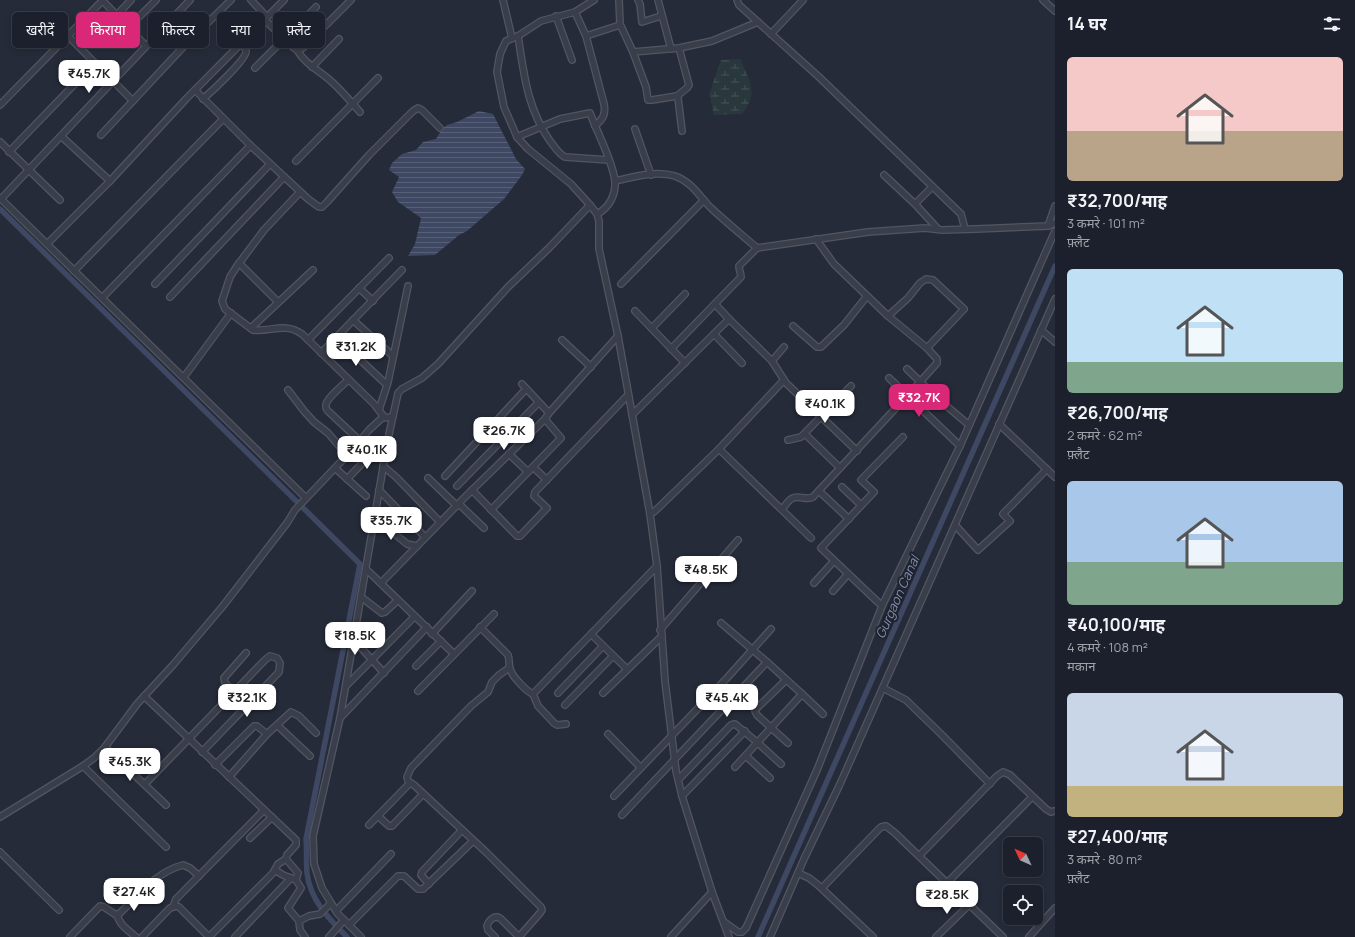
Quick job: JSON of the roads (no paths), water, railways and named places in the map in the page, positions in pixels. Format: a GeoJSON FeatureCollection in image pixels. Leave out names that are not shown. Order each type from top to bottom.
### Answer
{"type":"FeatureCollection","features":[{"type":"Feature","properties":{"kind":"street"},"geometry":{"type":"LineString","coordinates":[[113,12],[102,0],[68,36],[133,101]]}},
{"type":"Feature","properties":{"kind":"street"},"geometry":{"type":"LineString","coordinates":[[119,12],[131,0]]}},
{"type":"Feature","properties":{"kind":"street"},"geometry":{"type":"LineString","coordinates":[[140,17],[156,0]]}},
{"type":"Feature","properties":{"kind":"street"},"geometry":{"type":"LineString","coordinates":[[190,0],[0,199],[184,377],[305,499]]}},
{"type":"Feature","properties":{"kind":"street"},"geometry":{"type":"LineString","coordinates":[[101,135],[186,44],[231,0]]}},
{"type":"Feature","properties":{"kind":"street"},"geometry":{"type":"LineString","coordinates":[[266,19],[284,0]]}},
{"type":"Feature","properties":{"kind":"street"},"geometry":{"type":"LineString","coordinates":[[298,50],[306,45],[351,0]]}},
{"type":"Feature","properties":{"kind":"street"},"geometry":{"type":"LineString","coordinates":[[503,0],[515,37],[526,90],[540,127],[564,157],[609,160]]}},
{"type":"Feature","properties":{"kind":"street"},"geometry":{"type":"LineString","coordinates":[[594,0],[575,12],[541,21],[506,41],[500,54],[497,72],[504,107],[517,137],[528,149],[571,184],[590,205],[599,221],[599,249],[618,336],[650,514],[657,566],[665,681],[675,760],[682,796],[712,892],[729,937]]}},
{"type":"Feature","properties":{"kind":"street"},"geometry":{"type":"LineString","coordinates":[[619,0],[620,25],[633,52],[646,87],[648,100],[677,96],[689,85],[679,48]]}},
{"type":"Feature","properties":{"kind":"street"},"geometry":{"type":"LineString","coordinates":[[638,0],[640,4],[642,22],[661,16]]}},
{"type":"Feature","properties":{"kind":"street"},"geometry":{"type":"LineString","coordinates":[[658,0],[661,16],[671,49]]}},
{"type":"Feature","properties":{"kind":"street"},"geometry":{"type":"LineString","coordinates":[[737,0],[739,5],[819,77],[961,214],[965,229]]}},
{"type":"Feature","properties":{"kind":"street"},"geometry":{"type":"LineString","coordinates":[[771,34],[804,0]]}},
{"type":"Feature","properties":{"kind":"street"},"geometry":{"type":"LineString","coordinates":[[1043,0],[1055,11]]}},
{"type":"Feature","properties":{"kind":"street"},"geometry":{"type":"LineString","coordinates":[[255,1],[266,19],[273,27]]}},
{"type":"Feature","properties":{"kind":"street"},"geometry":{"type":"LineString","coordinates":[[310,12],[316,6]]}},
{"type":"Feature","properties":{"kind":"street"},"geometry":{"type":"LineString","coordinates":[[575,12],[586,36],[604,104],[605,112],[602,121],[595,126]]}},
{"type":"Feature","properties":{"kind":"street"},"geometry":{"type":"LineString","coordinates":[[556,16],[572,60]]}},
{"type":"Feature","properties":{"kind":"street"},"geometry":{"type":"LineString","coordinates":[[633,52],[679,48],[712,41],[758,22]]}},
{"type":"Feature","properties":{"kind":"street"},"geometry":{"type":"LineString","coordinates":[[586,36],[620,25]]}},
{"type":"Feature","properties":{"kind":"street"},"geometry":{"type":"LineString","coordinates":[[312,67],[339,39]]}},
{"type":"Feature","properties":{"kind":"street"},"geometry":{"type":"LineString","coordinates":[[140,40],[146,46]]}},
{"type":"Feature","properties":{"kind":"street"},"geometry":{"type":"LineString","coordinates":[[0,105],[56,48]]}},
{"type":"Feature","properties":{"kind":"street"},"geometry":{"type":"LineString","coordinates":[[47,244],[110,181],[149,138],[237,48]]}},
{"type":"Feature","properties":{"kind":"street"},"geometry":{"type":"LineString","coordinates":[[204,99],[241,62],[246,53],[245,48]]}},
{"type":"Feature","properties":{"kind":"street"},"geometry":{"type":"LineString","coordinates":[[255,68],[275,48]]}},
{"type":"Feature","properties":{"kind":"street"},"geometry":{"type":"LineString","coordinates":[[294,48],[298,50],[301,56],[312,67],[333,83],[360,112]]}},
{"type":"Feature","properties":{"kind":"street"},"geometry":{"type":"LineString","coordinates":[[9,152],[95,63]]}},
{"type":"Feature","properties":{"kind":"street"},"geometry":{"type":"LineString","coordinates":[[296,161],[378,78]]}},
{"type":"Feature","properties":{"kind":"street"},"geometry":{"type":"LineString","coordinates":[[195,90],[250,146],[315,206],[319,207],[327,202],[413,111],[418,108],[422,110],[440,128]]}},
{"type":"Feature","properties":{"kind":"street"},"geometry":{"type":"LineString","coordinates":[[677,96],[682,131]]}},
{"type":"Feature","properties":{"kind":"street"},"geometry":{"type":"LineString","coordinates":[[517,137],[560,119],[590,113],[609,160],[615,181],[612,199],[603,211],[596,214]]}},
{"type":"Feature","properties":{"kind":"street"},"geometry":{"type":"LineString","coordinates":[[74,271],[223,119]]}},
{"type":"Feature","properties":{"kind":"street"},"geometry":{"type":"LineString","coordinates":[[635,129],[651,175]]}},
{"type":"Feature","properties":{"kind":"street"},"geometry":{"type":"LineString","coordinates":[[61,136],[110,181]]}},
{"type":"Feature","properties":{"kind":"street"},"geometry":{"type":"LineString","coordinates":[[0,142],[60,200]]}},
{"type":"Feature","properties":{"kind":"street"},"geometry":{"type":"LineString","coordinates":[[102,298],[250,146]]}},
{"type":"Feature","properties":{"kind":"street"},"geometry":{"type":"LineString","coordinates":[[156,284],[270,164]]}},
{"type":"Feature","properties":{"kind":"street"},"geometry":{"type":"LineString","coordinates":[[615,181],[659,174],[675,176],[690,183],[704,200],[757,248]]}},
{"type":"Feature","properties":{"kind":"street"},"geometry":{"type":"LineString","coordinates":[[884,175],[915,204],[938,229]]}},
{"type":"Feature","properties":{"kind":"street"},"geometry":{"type":"LineString","coordinates":[[170,297],[284,177]]}},
{"type":"Feature","properties":{"kind":"street"},"geometry":{"type":"LineString","coordinates":[[915,204],[932,187]]}},
{"type":"Feature","properties":{"kind":"street"},"geometry":{"type":"LineString","coordinates":[[300,192],[264,230],[230,277],[222,301],[225,309],[251,328],[258,330],[283,327],[296,330],[387,417]]}},
{"type":"Feature","properties":{"kind":"street"},"geometry":{"type":"LineString","coordinates":[[620,284],[704,200]]}},
{"type":"Feature","properties":{"kind":"street"},"geometry":{"type":"LineString","coordinates":[[326,908],[313,854],[313,836],[346,686],[383,466],[387,417],[398,393],[402,389],[425,376],[438,364],[508,287],[549,248],[590,205]]}},
{"type":"Feature","properties":{"kind":"street"},"geometry":{"type":"LineString","coordinates":[[1048,226],[1055,206]]}},
{"type":"Feature","properties":{"kind":"street"},"geometry":{"type":"LineString","coordinates":[[671,349],[741,277],[739,266],[757,248],[868,232],[925,228],[965,229],[1048,226],[1055,223]]}},
{"type":"Feature","properties":{"kind":"street"},"geometry":{"type":"LineString","coordinates":[[724,922],[738,932],[742,932],[746,928],[817,770],[882,606],[960,446],[1055,231]]}},
{"type":"Feature","properties":{"kind":"street"},"geometry":{"type":"LineString","coordinates":[[782,509],[791,498],[797,496],[809,499],[813,497],[937,363],[937,359],[927,348],[888,316],[834,264],[816,239]]}},
{"type":"Feature","properties":{"kind":"street"},"geometry":{"type":"LineString","coordinates":[[308,340],[389,258]]}},
{"type":"Feature","properties":{"kind":"street"},"geometry":{"type":"LineString","coordinates":[[239,263],[278,302]]}},
{"type":"Feature","properties":{"kind":"street"},"geometry":{"type":"LineString","coordinates":[[251,328],[313,270]]}},
{"type":"Feature","properties":{"kind":"street"},"geometry":{"type":"LineString","coordinates":[[321,353],[402,270]]}},
{"type":"Feature","properties":{"kind":"street"},"geometry":{"type":"LineString","coordinates":[[888,316],[908,298],[920,283],[926,279],[933,280],[964,309],[927,348]]}},
{"type":"Feature","properties":{"kind":"street"},"geometry":{"type":"LineString","coordinates":[[379,410],[387,385],[408,286]]}},
{"type":"Feature","properties":{"kind":"street"},"geometry":{"type":"LineString","coordinates":[[359,288],[373,301]]}},
{"type":"Feature","properties":{"kind":"street"},"geometry":{"type":"LineString","coordinates":[[652,328],[685,294]]}},
{"type":"Feature","properties":{"kind":"street"},"geometry":{"type":"LineString","coordinates":[[792,326],[817,347],[821,347],[844,325],[867,296]]}},
{"type":"Feature","properties":{"kind":"street"},"geometry":{"type":"LineString","coordinates":[[770,937],[804,859],[840,784],[1055,299]]}},
{"type":"Feature","properties":{"kind":"street"},"geometry":{"type":"LineString","coordinates":[[715,304],[772,361],[786,383],[857,451]]}},
{"type":"Feature","properties":{"kind":"street"},"geometry":{"type":"LineString","coordinates":[[636,311],[685,363]]}},
{"type":"Feature","properties":{"kind":"street"},"geometry":{"type":"LineString","coordinates":[[184,377],[231,313]]}},
{"type":"Feature","properties":{"kind":"street"},"geometry":{"type":"LineString","coordinates":[[632,416],[729,319]]}},
{"type":"Feature","properties":{"kind":"street"},"geometry":{"type":"LineString","coordinates":[[353,320],[393,356]]}},
{"type":"Feature","properties":{"kind":"street"},"geometry":{"type":"LineString","coordinates":[[1041,330],[1055,342]]}},
{"type":"Feature","properties":{"kind":"street"},"geometry":{"type":"LineString","coordinates":[[714,334],[742,363]]}},
{"type":"Feature","properties":{"kind":"street"},"geometry":{"type":"LineString","coordinates":[[381,584],[440,522],[545,419],[618,336]]}},
{"type":"Feature","properties":{"kind":"street"},"geometry":{"type":"LineString","coordinates":[[336,337],[387,385]]}},
{"type":"Feature","properties":{"kind":"street"},"geometry":{"type":"LineString","coordinates":[[562,340],[591,367]]}},
{"type":"Feature","properties":{"kind":"street"},"geometry":{"type":"LineString","coordinates":[[772,361],[784,347]]}},
{"type":"Feature","properties":{"kind":"street"},"geometry":{"type":"LineString","coordinates":[[907,369],[969,425]]}},
{"type":"Feature","properties":{"kind":"street"},"geometry":{"type":"LineString","coordinates":[[889,378],[960,446]]}},
{"type":"Feature","properties":{"kind":"street"},"geometry":{"type":"LineString","coordinates":[[348,380],[330,397],[326,407],[328,411],[360,441]]}},
{"type":"Feature","properties":{"kind":"street"},"geometry":{"type":"LineString","coordinates":[[650,514],[655,511],[719,449],[784,380]]}},
{"type":"Feature","properties":{"kind":"street"},"geometry":{"type":"LineString","coordinates":[[522,384],[538,403],[549,413]]}},
{"type":"Feature","properties":{"kind":"street"},"geometry":{"type":"LineString","coordinates":[[788,440],[801,437],[805,434],[851,386]]}},
{"type":"Feature","properties":{"kind":"street"},"geometry":{"type":"LineString","coordinates":[[445,476],[526,389]]}},
{"type":"Feature","properties":{"kind":"street"},"geometry":{"type":"LineString","coordinates":[[288,390],[304,411],[314,422],[328,432],[347,455]]}},
{"type":"Feature","properties":{"kind":"street"},"geometry":{"type":"LineString","coordinates":[[472,490],[517,536],[520,536],[546,509],[546,506],[534,494],[628,395]]}},
{"type":"Feature","properties":{"kind":"street"},"geometry":{"type":"LineString","coordinates":[[456,486],[538,403]]}},
{"type":"Feature","properties":{"kind":"street"},"geometry":{"type":"LineString","coordinates":[[0,817],[83,766],[105,747],[144,696],[173,665],[223,606],[287,523],[298,506],[369,430],[387,417]]}},
{"type":"Feature","properties":{"kind":"street"},"geometry":{"type":"LineString","coordinates":[[492,510],[561,438],[545,419]]}},
{"type":"Feature","properties":{"kind":"street"},"geometry":{"type":"LineString","coordinates":[[1000,424],[1055,477]]}},
{"type":"Feature","properties":{"kind":"street"},"geometry":{"type":"LineString","coordinates":[[805,434],[840,468]]}},
{"type":"Feature","properties":{"kind":"street"},"geometry":{"type":"LineString","coordinates":[[882,606],[821,548],[874,492],[861,480],[903,437]]}},
{"type":"Feature","properties":{"kind":"street"},"geometry":{"type":"LineString","coordinates":[[719,449],[811,538]]}},
{"type":"Feature","properties":{"kind":"street"},"geometry":{"type":"LineString","coordinates":[[347,479],[375,450]]}},
{"type":"Feature","properties":{"kind":"street"},"geometry":{"type":"LineString","coordinates":[[509,454],[528,472]]}},
{"type":"Feature","properties":{"kind":"street"},"geometry":{"type":"LineString","coordinates":[[383,466],[396,477],[440,522]]}},
{"type":"Feature","properties":{"kind":"street"},"geometry":{"type":"LineString","coordinates":[[533,467],[547,480]]}},
{"type":"Feature","properties":{"kind":"street"},"geometry":{"type":"LineString","coordinates":[[335,468],[366,496]]}},
{"type":"Feature","properties":{"kind":"street"},"geometry":{"type":"LineString","coordinates":[[954,525],[978,550],[1010,521],[1003,514],[1047,469]]}},
{"type":"Feature","properties":{"kind":"street"},"geometry":{"type":"LineString","coordinates":[[428,478],[484,528]]}},
{"type":"Feature","properties":{"kind":"street"},"geometry":{"type":"LineString","coordinates":[[842,487],[861,506]]}},
{"type":"Feature","properties":{"kind":"street"},"geometry":{"type":"LineString","coordinates":[[379,490],[426,537]]}},
{"type":"Feature","properties":{"kind":"street"},"geometry":{"type":"LineString","coordinates":[[819,491],[849,519]]}},
{"type":"Feature","properties":{"kind":"street"},"geometry":{"type":"LineString","coordinates":[[374,516],[407,544],[417,546]]}},
{"type":"Feature","properties":{"kind":"street"},"geometry":{"type":"LineString","coordinates":[[603,693],[627,670],[661,633],[738,540]]}},
{"type":"Feature","properties":{"kind":"street"},"geometry":{"type":"LineString","coordinates":[[814,583],[834,561]]}},
{"type":"Feature","properties":{"kind":"street"},"geometry":{"type":"LineString","coordinates":[[533,694],[657,566]]}},
{"type":"Feature","properties":{"kind":"street"},"geometry":{"type":"LineString","coordinates":[[366,569],[454,654]]}},
{"type":"Feature","properties":{"kind":"street"},"geometry":{"type":"LineString","coordinates":[[833,591],[848,574]]}},
{"type":"Feature","properties":{"kind":"street"},"geometry":{"type":"LineString","coordinates":[[432,634],[472,591]]}},
{"type":"Feature","properties":{"kind":"street"},"geometry":{"type":"LineString","coordinates":[[361,597],[382,613],[398,600]]}},
{"type":"Feature","properties":{"kind":"street"},"geometry":{"type":"LineString","coordinates":[[418,691],[494,614]]}},
{"type":"Feature","properties":{"kind":"street"},"geometry":{"type":"LineString","coordinates":[[346,686],[415,616]]}},
{"type":"Feature","properties":{"kind":"street"},"geometry":{"type":"LineString","coordinates":[[721,623],[767,662],[823,714]]}},
{"type":"Feature","properties":{"kind":"street"},"geometry":{"type":"LineString","coordinates":[[480,627],[508,655],[510,659],[511,672],[528,692],[533,694],[538,706],[557,725],[566,724]]}},
{"type":"Feature","properties":{"kind":"street"},"geometry":{"type":"LineString","coordinates":[[340,718],[427,628]]}},
{"type":"Feature","properties":{"kind":"street"},"geometry":{"type":"LineString","coordinates":[[614,796],[771,629]]}},
{"type":"Feature","properties":{"kind":"street"},"geometry":{"type":"LineString","coordinates":[[591,634],[627,670]]}},
{"type":"Feature","properties":{"kind":"street"},"geometry":{"type":"LineString","coordinates":[[353,639],[384,673]]}},
{"type":"Feature","properties":{"kind":"street"},"geometry":{"type":"LineString","coordinates":[[416,666],[441,641]]}},
{"type":"Feature","properties":{"kind":"street"},"geometry":{"type":"LineString","coordinates":[[558,693],[603,646]]}},
{"type":"Feature","properties":{"kind":"street"},"geometry":{"type":"LineString","coordinates":[[234,692],[225,683],[224,678],[246,652]]}},
{"type":"Feature","properties":{"kind":"street"},"geometry":{"type":"LineString","coordinates":[[145,784],[268,657],[273,656],[279,660],[279,672],[202,752]]}},
{"type":"Feature","properties":{"kind":"street"},"geometry":{"type":"LineString","coordinates":[[565,705],[614,656]]}},
{"type":"Feature","properties":{"kind":"street"},"geometry":{"type":"LineString","coordinates":[[622,815],[767,662]]}},
{"type":"Feature","properties":{"kind":"street"},"geometry":{"type":"LineString","coordinates":[[409,784],[407,777],[411,768],[471,706],[488,692],[492,682],[499,675],[510,668]]}},
{"type":"Feature","properties":{"kind":"street"},"geometry":{"type":"LineString","coordinates":[[786,680],[755,711],[757,715],[788,743]]}},
{"type":"Feature","properties":{"kind":"street"},"geometry":{"type":"LineString","coordinates":[[882,688],[906,700],[990,784]]}},
{"type":"Feature","properties":{"kind":"street"},"geometry":{"type":"LineString","coordinates":[[735,767],[802,694]]}},
{"type":"Feature","properties":{"kind":"street"},"geometry":{"type":"LineString","coordinates":[[144,696],[297,842],[286,859],[277,865],[276,870],[209,937],[179,908],[173,907]]}},
{"type":"Feature","properties":{"kind":"street"},"geometry":{"type":"LineString","coordinates":[[229,777],[267,734],[289,713],[294,712],[316,733]]}},
{"type":"Feature","properties":{"kind":"street"},"geometry":{"type":"LineString","coordinates":[[679,779],[731,725],[735,724],[745,731],[781,764]]}},
{"type":"Feature","properties":{"kind":"street"},"geometry":{"type":"LineString","coordinates":[[277,725],[310,756]]}},
{"type":"Feature","properties":{"kind":"street"},"geometry":{"type":"LineString","coordinates":[[215,765],[254,726],[258,726],[267,734]]}},
{"type":"Feature","properties":{"kind":"street"},"geometry":{"type":"LineString","coordinates":[[682,796],[745,731]]}},
{"type":"Feature","properties":{"kind":"street"},"geometry":{"type":"LineString","coordinates":[[608,734],[640,767]]}},
{"type":"Feature","properties":{"kind":"street"},"geometry":{"type":"LineString","coordinates":[[105,747],[166,804]]}},
{"type":"Feature","properties":{"kind":"street"},"geometry":{"type":"LineString","coordinates":[[746,756],[770,778]]}},
{"type":"Feature","properties":{"kind":"street"},"geometry":{"type":"LineString","coordinates":[[83,766],[166,848]]}},
{"type":"Feature","properties":{"kind":"street"},"geometry":{"type":"LineString","coordinates":[[919,856],[1000,773],[1005,772],[1010,775],[1032,797],[1049,811],[1055,811]]}},
{"type":"Feature","properties":{"kind":"street"},"geometry":{"type":"LineString","coordinates":[[409,784],[414,785],[542,908],[540,913],[519,937],[500,918],[493,917],[487,926],[488,930],[495,937]]}},
{"type":"Feature","properties":{"kind":"street"},"geometry":{"type":"LineString","coordinates":[[370,825],[409,784]]}},
{"type":"Feature","properties":{"kind":"street"},"geometry":{"type":"LineString","coordinates":[[378,816],[389,826],[392,826],[423,794]]}},
{"type":"Feature","properties":{"kind":"street"},"geometry":{"type":"LineString","coordinates":[[947,883],[1032,797]]}},
{"type":"Feature","properties":{"kind":"street"},"geometry":{"type":"LineString","coordinates":[[142,937],[173,907],[176,899],[264,810]]}},
{"type":"Feature","properties":{"kind":"street"},"geometry":{"type":"LineString","coordinates":[[250,838],[272,817]]}},
{"type":"Feature","properties":{"kind":"street"},"geometry":{"type":"LineString","coordinates":[[822,888],[876,831],[883,826],[888,827],[1003,937]]}},
{"type":"Feature","properties":{"kind":"street"},"geometry":{"type":"LineString","coordinates":[[429,884],[421,875],[422,872],[462,830]]}},
{"type":"Feature","properties":{"kind":"street"},"geometry":{"type":"LineString","coordinates":[[349,926],[398,876],[404,876],[420,890],[423,889],[473,841]]}},
{"type":"Feature","properties":{"kind":"street"},"geometry":{"type":"LineString","coordinates":[[0,852],[59,910]]}},
{"type":"Feature","properties":{"kind":"street"},"geometry":{"type":"LineString","coordinates":[[336,911],[391,854]]}},
{"type":"Feature","properties":{"kind":"street"},"geometry":{"type":"LineString","coordinates":[[235,937],[298,873],[286,859]]}},
{"type":"Feature","properties":{"kind":"street"},"geometry":{"type":"LineString","coordinates":[[117,914],[155,879],[168,870],[183,865],[190,868],[199,876]]}},
{"type":"Feature","properties":{"kind":"street"},"geometry":{"type":"LineString","coordinates":[[276,870],[293,879],[300,886],[300,889],[288,908],[299,922],[300,930],[305,937]]}},
{"type":"Feature","properties":{"kind":"street"},"geometry":{"type":"LineString","coordinates":[[798,873],[809,878],[822,888],[873,937]]}},
{"type":"Feature","properties":{"kind":"street"},"geometry":{"type":"LineString","coordinates":[[671,937],[712,892]]}},
{"type":"Feature","properties":{"kind":"street"},"geometry":{"type":"LineString","coordinates":[[936,937],[969,905]]}},
{"type":"Feature","properties":{"kind":"street"},"geometry":{"type":"LineString","coordinates":[[70,937],[100,906],[114,914],[117,914]]}},
{"type":"Feature","properties":{"kind":"street"},"geometry":{"type":"LineString","coordinates":[[326,908],[336,911],[361,937]]}},
{"type":"Feature","properties":{"kind":"street"},"geometry":{"type":"LineString","coordinates":[[299,922],[309,916],[318,915],[326,908]]}},
{"type":"Feature","properties":{"kind":"street"},"geometry":{"type":"LineString","coordinates":[[1029,937],[1055,908]]}},
{"type":"Feature","properties":{"kind":"street"},"geometry":{"type":"LineString","coordinates":[[117,914],[119,921],[136,937]]}},
{"type":"Feature","properties":{"kind":"street"},"geometry":{"type":"LineString","coordinates":[[329,937],[344,920]]}},
{"type":"Feature","properties":{"kind":"water"},"geometry":{"type":"Polygon","coordinates":[[[479,111],[493,114],[516,159],[525,169],[504,199],[467,231],[459,235],[435,255],[408,256],[415,244],[421,218],[398,202],[392,192],[399,177],[389,170],[392,163],[402,154],[416,150],[423,142],[436,139],[442,129],[447,125],[457,122],[479,111]]]}},
{"type":"Feature","properties":{"kind":"waterway"},"geometry":{"type":"LineString","coordinates":[[0,209],[360,564],[306,839],[307,873],[312,892],[327,916],[347,937]]}},
{"type":"Feature","properties":{"kind":"waterway","name":"Gurgaon Canal"},"geometry":{"type":"LineString","coordinates":[[758,937],[1055,266]]}}]}
